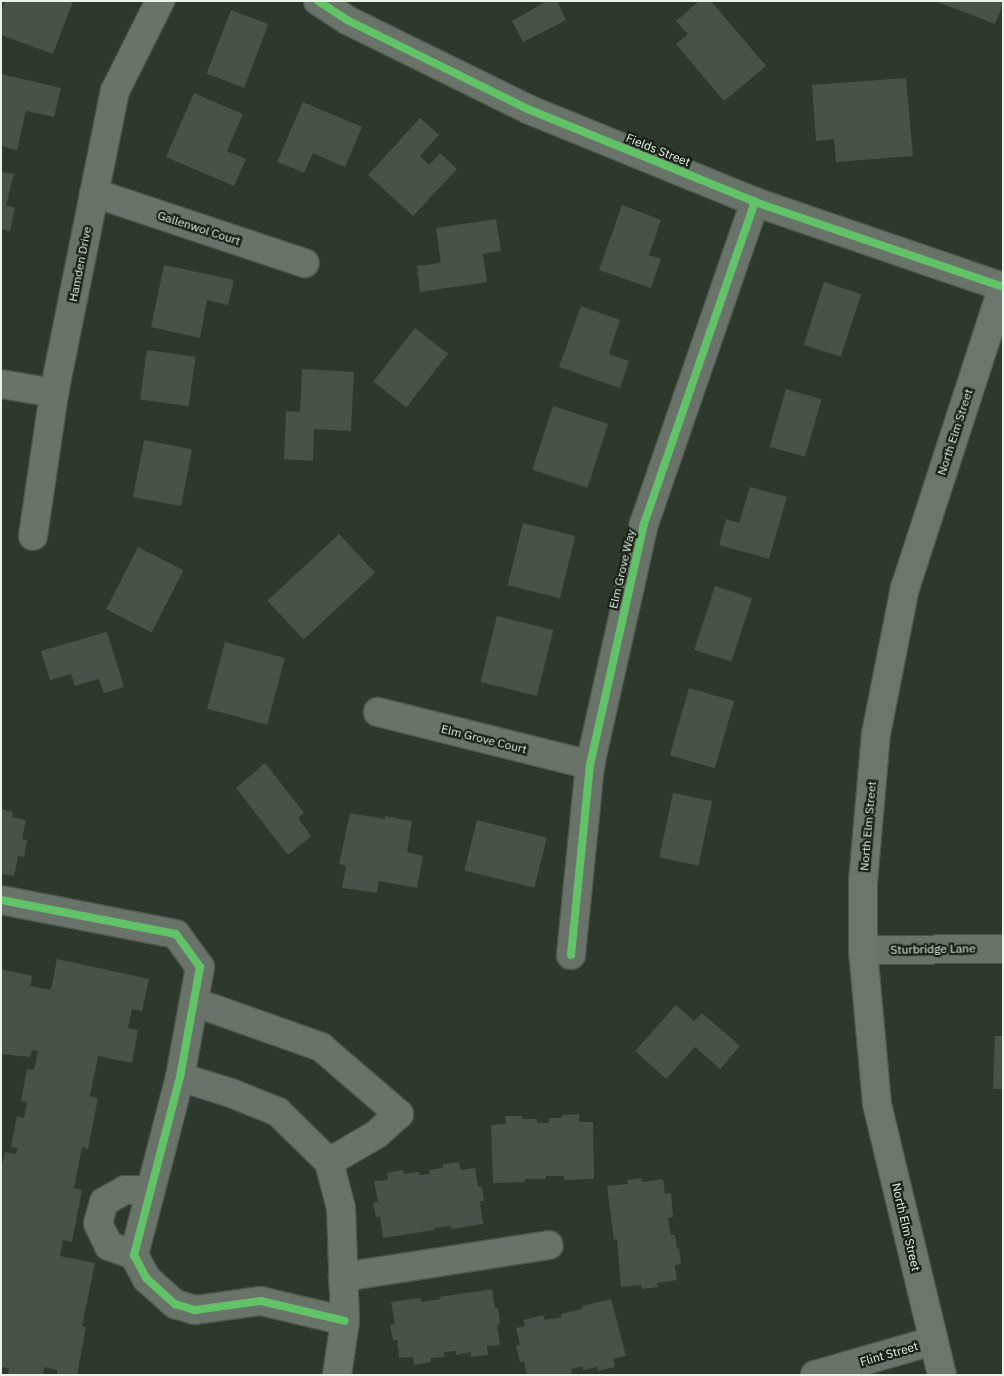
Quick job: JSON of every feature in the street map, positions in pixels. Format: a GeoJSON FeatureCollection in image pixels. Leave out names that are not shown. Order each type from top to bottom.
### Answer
{"type":"FeatureCollection","features":[{"type":"Feature","properties":{"kind":"main road","name":"North Elm Street"},"geometry":{"type":"LineString","coordinates":[[942,1375],[877,1104],[863,950],[863,882],[876,734],[905,588],[1003,287]]}},
{"type":"Feature","properties":{"kind":"street","name":"Hamden Drive"},"geometry":{"type":"LineString","coordinates":[[33,536],[54,393],[115,91],[160,1]]}},
{"type":"Feature","properties":{"kind":"street","name":"Fields Street"},"geometry":{"type":"LineString","coordinates":[[318,1],[347,20],[530,110],[755,202],[1003,287]]}},
{"type":"Feature","properties":{"kind":"street","name":"Gallenwol Court"},"geometry":{"type":"LineString","coordinates":[[94,193],[305,263]]}},
{"type":"Feature","properties":{"kind":"street","name":"Elm Grove Way"},"geometry":{"type":"LineString","coordinates":[[571,955],[590,765],[644,524],[755,202]]}},
{"type":"Feature","properties":{"kind":"street"},"geometry":{"type":"LineString","coordinates":[[1,384],[54,393]]}},
{"type":"Feature","properties":{"kind":"street","name":"Elm Grove Court"},"geometry":{"type":"LineString","coordinates":[[378,712],[590,765]]}},
{"type":"Feature","properties":{"kind":"street"},"geometry":{"type":"LineString","coordinates":[[1,900],[176,934],[200,967],[180,1077],[134,1255]]}},
{"type":"Feature","properties":{"kind":"street","name":"Sturbridge Lane"},"geometry":{"type":"LineString","coordinates":[[863,950],[1003,949]]}},
{"type":"Feature","properties":{"kind":"street"},"geometry":{"type":"LineString","coordinates":[[194,1002],[321,1048],[399,1114],[377,1134],[329,1162]]}},
{"type":"Feature","properties":{"kind":"street"},"geometry":{"type":"LineString","coordinates":[[180,1077],[231,1092],[278,1112],[329,1162],[341,1208],[344,1277],[345,1321],[337,1375]]}},
{"type":"Feature","properties":{"kind":"street"},"geometry":{"type":"LineString","coordinates":[[151,1190],[125,1190],[104,1202],[98,1223],[109,1246],[134,1255],[147,1279],[175,1304],[195,1310],[261,1301],[345,1321]]}},
{"type":"Feature","properties":{"kind":"street"},"geometry":{"type":"LineString","coordinates":[[344,1277],[548,1245]]}},
{"type":"Feature","properties":{"kind":"street","name":"Flint Street"},"geometry":{"type":"LineString","coordinates":[[815,1375],[933,1341]]}},
{"type":"Feature","properties":{"kind":"building"},"geometry":{"type":"Polygon","coordinates":[[[5,1],[73,1],[53,54],[1,35],[1,12],[5,1]]]}},
{"type":"Feature","properties":{"kind":"building"},"geometry":{"type":"Polygon","coordinates":[[[547,1],[557,1],[566,20],[523,42],[512,21],[547,1]]]}},
{"type":"Feature","properties":{"kind":"building"},"geometry":{"type":"Polygon","coordinates":[[[699,1],[711,1],[766,66],[724,101],[676,44],[688,34],[676,21],[699,1]]]}},
{"type":"Feature","properties":{"kind":"building"},"geometry":{"type":"Polygon","coordinates":[[[935,1],[1003,1],[1003,4],[995,24],[935,1]]]}},
{"type":"Feature","properties":{"kind":"building"},"geometry":{"type":"Polygon","coordinates":[[[231,10],[268,24],[244,88],[207,73],[231,10]]]}},
{"type":"Feature","properties":{"kind":"building"},"geometry":{"type":"Polygon","coordinates":[[[1,74],[61,88],[54,117],[26,111],[17,150],[1,146],[1,74]]]}},
{"type":"Feature","properties":{"kind":"building"},"geometry":{"type":"Polygon","coordinates":[[[906,78],[913,156],[836,162],[834,139],[816,141],[812,85],[906,78]]]}},
{"type":"Feature","properties":{"kind":"building"},"geometry":{"type":"Polygon","coordinates":[[[194,93],[243,114],[227,151],[246,159],[234,186],[166,157],[194,93]]]}},
{"type":"Feature","properties":{"kind":"building"},"geometry":{"type":"Polygon","coordinates":[[[303,102],[362,127],[345,167],[313,153],[304,173],[277,162],[303,102]]]}},
{"type":"Feature","properties":{"kind":"building"},"geometry":{"type":"Polygon","coordinates":[[[420,118],[439,135],[420,156],[429,165],[440,153],[457,169],[413,216],[368,175],[420,118]]]}},
{"type":"Feature","properties":{"kind":"building"},"geometry":{"type":"Polygon","coordinates":[[[1,172],[14,174],[6,205],[15,208],[10,231],[1,229],[1,172]]]}},
{"type":"Feature","properties":{"kind":"building"},"geometry":{"type":"Polygon","coordinates":[[[622,205],[661,220],[649,255],[661,259],[651,288],[599,270],[622,205]]]}},
{"type":"Feature","properties":{"kind":"building"},"geometry":{"type":"Polygon","coordinates":[[[496,219],[501,251],[483,254],[487,282],[420,292],[417,266],[441,263],[436,228],[496,219]]]}},
{"type":"Feature","properties":{"kind":"building"},"geometry":{"type":"Polygon","coordinates":[[[164,265],[234,280],[228,305],[207,300],[200,338],[151,327],[164,265]]]}},
{"type":"Feature","properties":{"kind":"building"},"geometry":{"type":"Polygon","coordinates":[[[824,282],[861,294],[841,357],[804,345],[824,282]]]}},
{"type":"Feature","properties":{"kind":"building"},"geometry":{"type":"Polygon","coordinates":[[[581,306],[620,320],[609,354],[629,361],[620,388],[559,367],[581,306]]]}},
{"type":"Feature","properties":{"kind":"building"},"geometry":{"type":"Polygon","coordinates":[[[415,328],[448,354],[406,407],[373,382],[415,328]]]}},
{"type":"Feature","properties":{"kind":"building"},"geometry":{"type":"Polygon","coordinates":[[[147,350],[196,357],[189,406],[140,400],[147,350]]]}},
{"type":"Feature","properties":{"kind":"building"},"geometry":{"type":"Polygon","coordinates":[[[302,369],[354,372],[351,431],[314,429],[313,461],[284,459],[286,411],[300,412],[302,369]]]}},
{"type":"Feature","properties":{"kind":"building"},"geometry":{"type":"Polygon","coordinates":[[[786,389],[822,399],[805,457],[769,447],[786,389]]]}},
{"type":"Feature","properties":{"kind":"building"},"geometry":{"type":"Polygon","coordinates":[[[553,406],[608,424],[587,488],[532,470],[553,406]]]}},
{"type":"Feature","properties":{"kind":"building"},"geometry":{"type":"Polygon","coordinates":[[[144,440],[192,449],[181,506],[133,497],[144,440]]]}},
{"type":"Feature","properties":{"kind":"building"},"geometry":{"type":"Polygon","coordinates":[[[750,487],[787,497],[769,559],[719,545],[726,519],[739,523],[750,487]]]}},
{"type":"Feature","properties":{"kind":"building"},"geometry":{"type":"Polygon","coordinates":[[[523,523],[575,536],[560,598],[508,585],[523,523]]]}},
{"type":"Feature","properties":{"kind":"building"},"geometry":{"type":"Polygon","coordinates":[[[339,534],[375,573],[303,640],[267,601],[339,534]]]}},
{"type":"Feature","properties":{"kind":"building"},"geometry":{"type":"Polygon","coordinates":[[[138,547],[183,570],[152,633],[106,609],[138,547]]]}},
{"type":"Feature","properties":{"kind":"building"},"geometry":{"type":"Polygon","coordinates":[[[715,586],[752,598],[731,662],[694,650],[715,586]]]}},
{"type":"Feature","properties":{"kind":"building"},"geometry":{"type":"Polygon","coordinates":[[[497,616],[553,630],[537,696],[481,682],[497,616]]]}},
{"type":"Feature","properties":{"kind":"building"},"geometry":{"type":"Polygon","coordinates":[[[107,632],[124,687],[104,693],[99,679],[75,686],[71,674],[50,680],[41,651],[107,632]]]}},
{"type":"Feature","properties":{"kind":"building"},"geometry":{"type":"Polygon","coordinates":[[[225,642],[285,658],[267,725],[207,709],[225,642]]]}},
{"type":"Feature","properties":{"kind":"building"},"geometry":{"type":"Polygon","coordinates":[[[689,688],[734,701],[715,768],[670,755],[689,688]]]}},
{"type":"Feature","properties":{"kind":"building"},"geometry":{"type":"Polygon","coordinates":[[[265,763],[304,813],[298,818],[311,836],[288,855],[236,788],[265,763]]]}},
{"type":"Feature","properties":{"kind":"building"},"geometry":{"type":"Polygon","coordinates":[[[673,793],[712,801],[698,866],[659,858],[673,793]]]}},
{"type":"Feature","properties":{"kind":"building"},"geometry":{"type":"Polygon","coordinates":[[[1,809],[13,812],[12,817],[26,820],[22,839],[27,840],[24,857],[18,856],[14,876],[1,874],[1,809]]]}},
{"type":"Feature","properties":{"kind":"building"},"geometry":{"type":"Polygon","coordinates":[[[350,813],[385,819],[385,816],[412,821],[407,852],[423,856],[417,888],[379,881],[377,893],[342,888],[346,866],[339,864],[350,813]]]}},
{"type":"Feature","properties":{"kind":"building"},"geometry":{"type":"Polygon","coordinates":[[[477,820],[547,837],[534,888],[464,870],[477,820]]]}},
{"type":"Feature","properties":{"kind":"building"},"geometry":{"type":"Polygon","coordinates":[[[57,959],[149,979],[142,1011],[132,1009],[128,1028],[138,1030],[132,1063],[98,1056],[90,1096],[98,1098],[88,1149],[82,1147],[74,1188],[82,1190],[72,1242],[63,1240],[60,1256],[95,1263],[82,1326],[86,1327],[77,1375],[57,1375],[57,1370],[44,1367],[43,1375],[8,1375],[9,1368],[1,1367],[1,1170],[5,1152],[16,1154],[18,1148],[11,1147],[17,1116],[24,1118],[27,1102],[21,1101],[27,1069],[34,1070],[38,1051],[32,1050],[30,1057],[1,1054],[1,969],[32,976],[30,986],[51,990],[57,959]]]}},
{"type":"Feature","properties":{"kind":"building"},"geometry":{"type":"Polygon","coordinates":[[[676,1005],[694,1021],[702,1013],[740,1046],[720,1069],[695,1047],[666,1079],[635,1051],[676,1005]]]}},
{"type":"Feature","properties":{"kind":"building"},"geometry":{"type":"Polygon","coordinates":[[[995,1036],[1003,1036],[1003,1089],[993,1089],[995,1036]]]}},
{"type":"Feature","properties":{"kind":"building"},"geometry":{"type":"Polygon","coordinates":[[[579,1114],[579,1122],[593,1122],[594,1179],[564,1180],[564,1176],[546,1176],[546,1179],[525,1179],[525,1182],[493,1183],[491,1125],[506,1124],[505,1116],[522,1116],[522,1119],[537,1119],[537,1123],[549,1123],[549,1118],[562,1118],[562,1115],[579,1114]]]}},
{"type":"Feature","properties":{"kind":"building"},"geometry":{"type":"Polygon","coordinates":[[[459,1162],[461,1170],[475,1168],[478,1187],[482,1187],[484,1201],[480,1201],[483,1224],[451,1229],[451,1226],[434,1228],[434,1230],[383,1238],[380,1217],[376,1217],[373,1203],[378,1202],[374,1181],[388,1180],[387,1173],[403,1170],[404,1174],[419,1172],[419,1175],[430,1174],[429,1170],[443,1168],[443,1164],[459,1162]]]}},
{"type":"Feature","properties":{"kind":"building"},"geometry":{"type":"Polygon","coordinates":[[[642,1178],[642,1182],[663,1179],[665,1194],[671,1193],[673,1217],[668,1218],[671,1235],[675,1235],[677,1249],[679,1248],[681,1264],[675,1265],[677,1280],[657,1283],[658,1287],[642,1289],[641,1285],[621,1287],[617,1239],[614,1240],[607,1186],[628,1184],[627,1180],[642,1178]]]}},
{"type":"Feature","properties":{"kind":"building"},"geometry":{"type":"Polygon","coordinates":[[[492,1289],[495,1308],[498,1308],[500,1324],[497,1325],[500,1345],[487,1346],[488,1355],[471,1357],[471,1352],[456,1355],[456,1351],[444,1352],[444,1357],[431,1358],[431,1362],[414,1365],[413,1357],[399,1358],[397,1340],[393,1340],[390,1325],[395,1324],[391,1302],[421,1298],[422,1302],[440,1299],[439,1297],[492,1289]]]}},
{"type":"Feature","properties":{"kind":"building"},"geometry":{"type":"Polygon","coordinates":[[[611,1299],[626,1356],[613,1359],[615,1367],[598,1371],[597,1367],[583,1370],[583,1366],[571,1369],[572,1373],[565,1375],[527,1375],[524,1361],[520,1362],[516,1346],[520,1345],[516,1328],[525,1326],[523,1320],[543,1315],[545,1320],[562,1317],[561,1314],[582,1309],[582,1306],[611,1299]]]}},
{"type":"Feature","properties":{"kind":"cycle path"},"geometry":{"type":"LineString","coordinates":[[318,1],[347,20],[530,110],[755,202],[1003,287]]}},
{"type":"Feature","properties":{"kind":"cycle path"},"geometry":{"type":"LineString","coordinates":[[571,955],[590,765],[644,524],[755,202]]}},
{"type":"Feature","properties":{"kind":"cycle path"},"geometry":{"type":"LineString","coordinates":[[1,900],[176,934],[200,967],[180,1077],[134,1255],[147,1279],[175,1304],[195,1310],[261,1301],[345,1321]]}}]}
